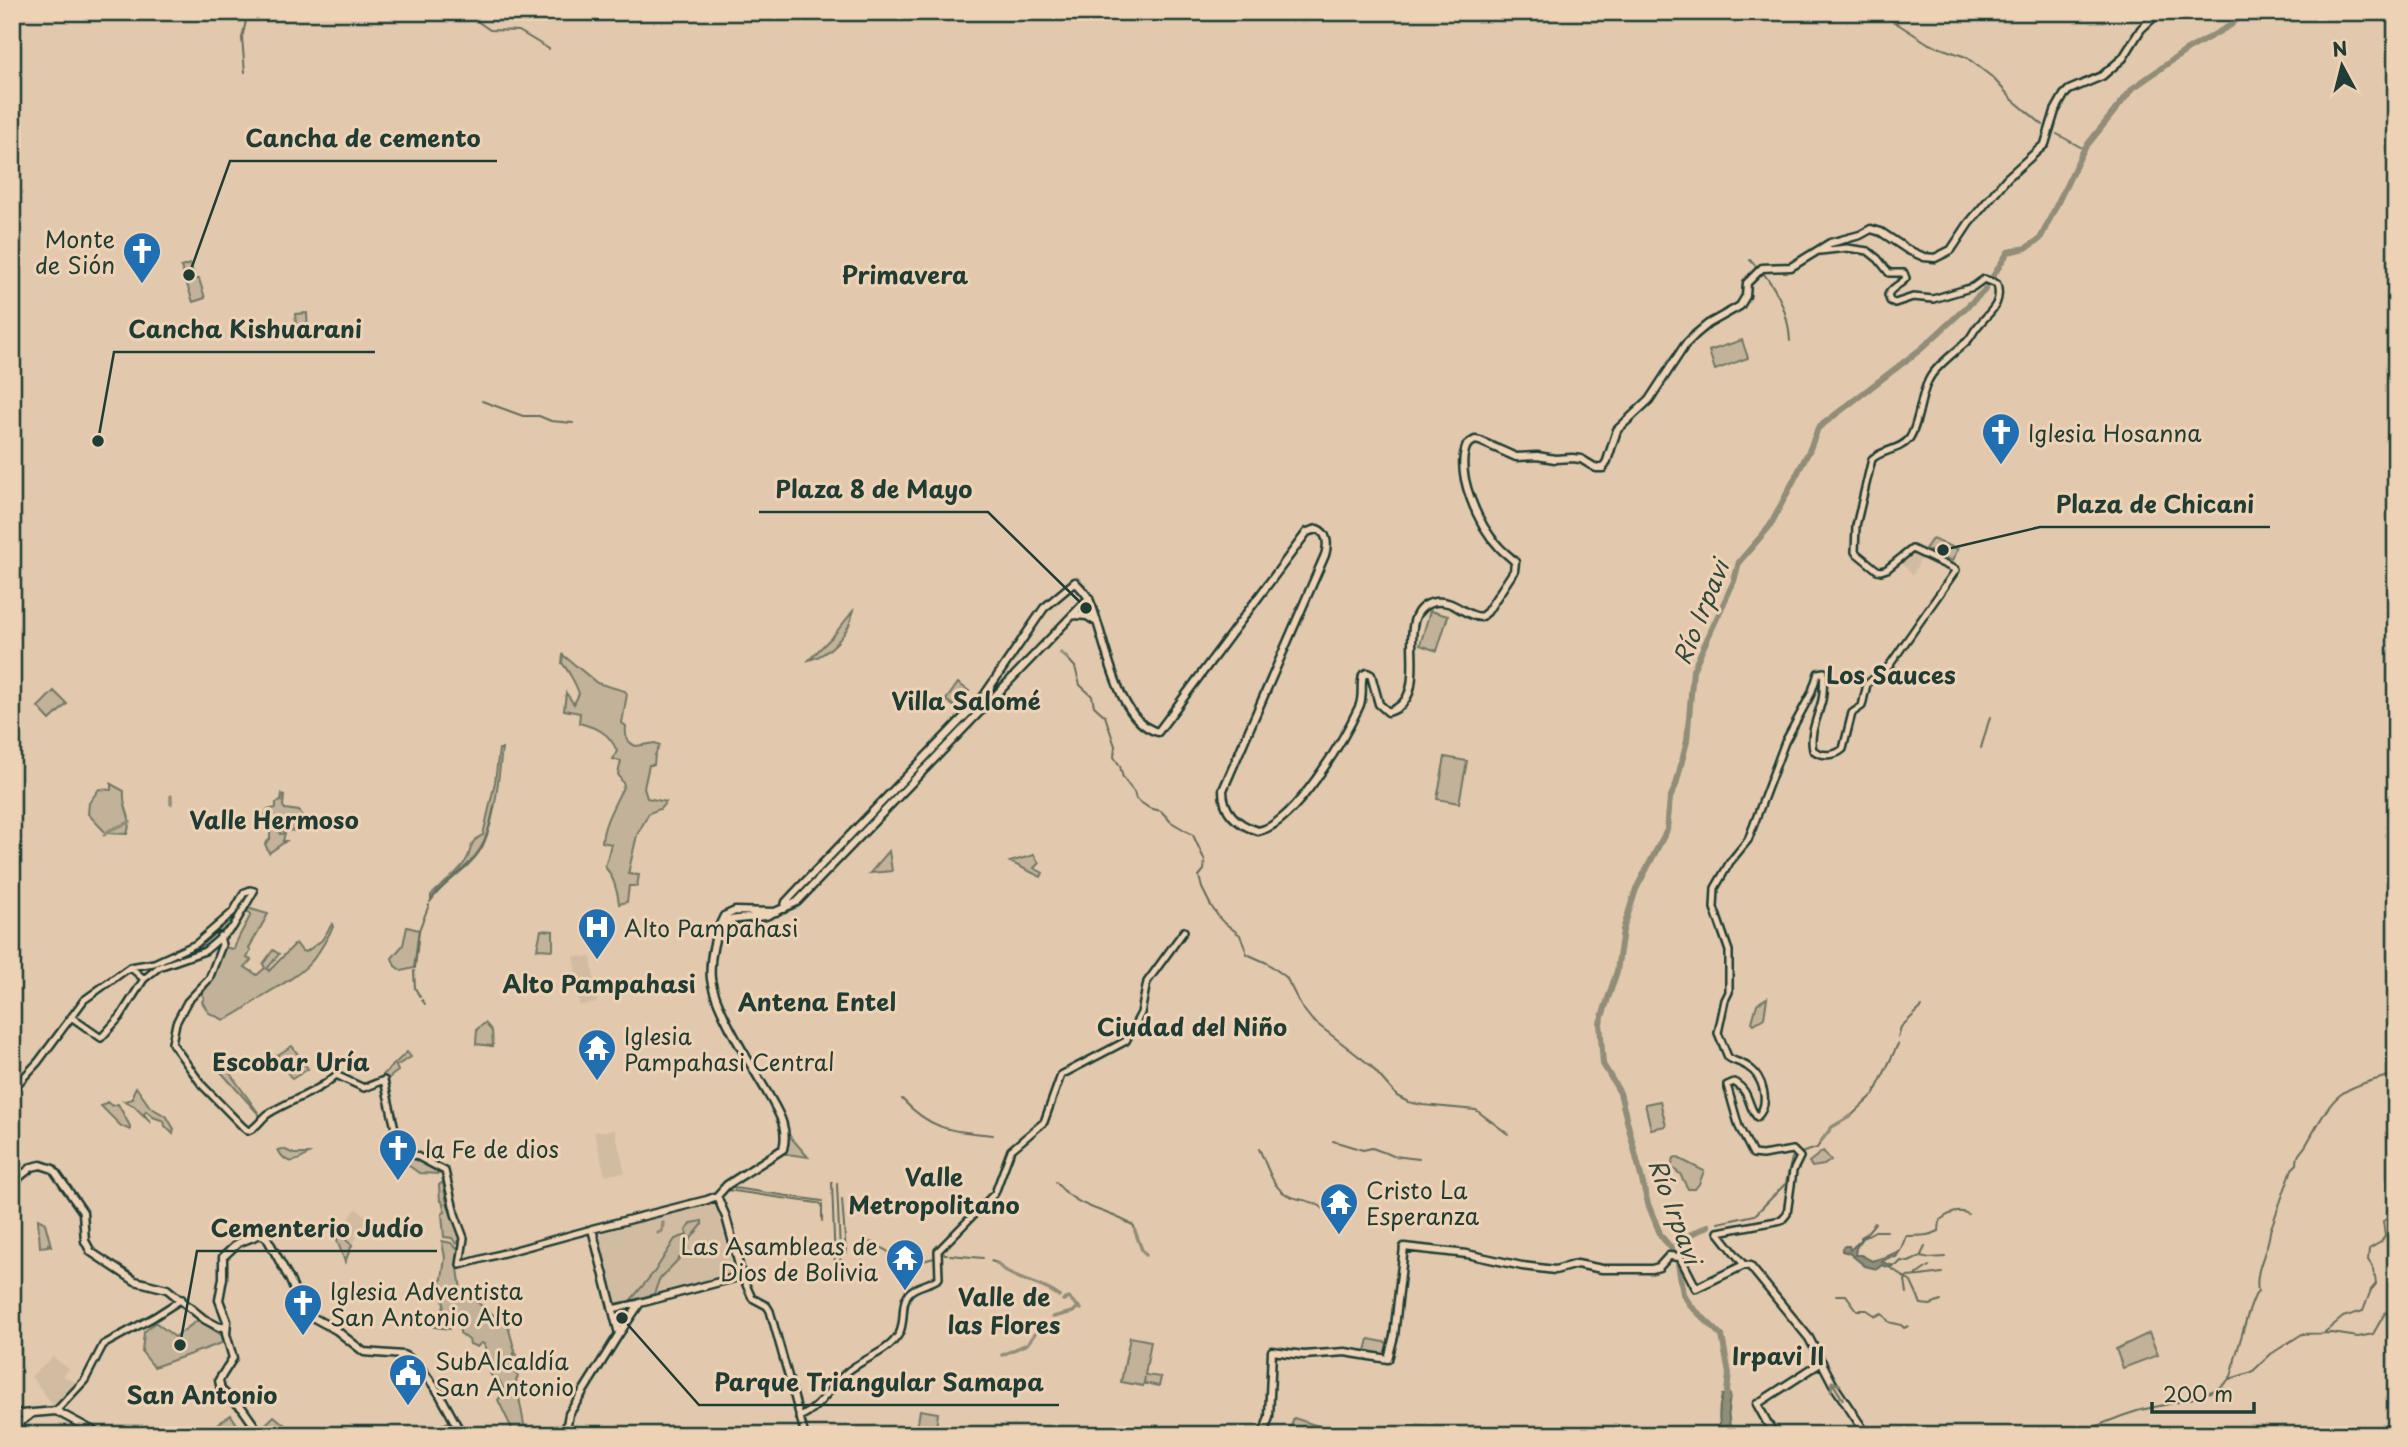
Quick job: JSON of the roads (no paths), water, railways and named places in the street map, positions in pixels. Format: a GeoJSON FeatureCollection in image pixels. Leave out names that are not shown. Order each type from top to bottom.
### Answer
{"type":"FeatureCollection","features":[{"type":"Feature","properties":{"kind":"main road"},"geometry":{"type":"LineString","coordinates":[[784,909],[786,902],[983,697],[1044,608],[1076,582],[1089,598],[1110,669],[1136,720],[1158,732],[1307,532],[1314,529],[1322,531],[1327,545],[1325,555],[1223,790],[1224,805],[1232,817],[1243,826],[1258,831],[1264,830],[1286,814],[1325,769],[1360,706],[1363,675],[1371,675],[1379,704],[1388,712],[1399,707],[1410,692],[1413,676],[1411,644],[1419,611],[1429,604],[1449,603],[1474,617],[1481,617],[1514,571],[1515,562],[1495,543],[1470,496],[1463,466],[1467,445],[1475,440],[1521,458],[1573,458],[1581,459],[1595,468],[1603,468],[1617,430],[1649,400],[1685,345],[1708,324],[1740,306],[1746,296],[1747,283],[1760,270],[1791,267],[1840,239],[1860,235],[1871,229],[1881,232],[1916,255],[1935,258],[1944,256],[2007,178],[2045,144],[2055,111],[2064,95],[2069,90],[2102,76],[2123,58],[2141,29],[2159,12]]}},
{"type":"Feature","properties":{"kind":"main road"},"geometry":{"type":"LineString","coordinates":[[619,1334],[595,1229],[620,1220],[715,1197],[727,1185],[782,1151],[784,1123],[741,1046],[713,988],[711,961],[723,918],[732,912],[776,912],[797,902],[1089,598]]}},
{"type":"Feature","properties":{"kind":"main road"},"geometry":{"type":"LineString","coordinates":[[1074,615],[1087,616],[1096,622]]}},
{"type":"Feature","properties":{"kind":"main road"},"geometry":{"type":"LineString","coordinates":[[12,1183],[37,1166],[45,1165],[55,1170],[83,1212],[85,1241],[91,1252],[130,1279],[167,1289],[204,1319],[219,1327],[225,1326]]}},
{"type":"Feature","properties":{"kind":"main road"},"geometry":{"type":"LineString","coordinates":[[565,1435],[569,1414],[640,1303],[742,1276],[726,1217],[715,1197]]}},
{"type":"Feature","properties":{"kind":"main road"},"geometry":{"type":"LineString","coordinates":[[261,1435],[242,1408],[221,1391],[219,1380],[233,1358],[225,1326],[227,1321],[219,1300],[223,1257],[238,1243],[258,1234],[267,1238],[290,1280],[301,1309],[344,1335],[364,1352],[399,1354],[409,1358],[431,1382],[462,1435]]}},
{"type":"Feature","properties":{"kind":"main road"},"geometry":{"type":"LineString","coordinates":[[1263,1435],[1269,1417],[1272,1351],[1304,1355],[1345,1352],[1388,1359],[1394,1336],[1404,1247],[1466,1254],[1555,1270],[1577,1264],[1602,1269],[1652,1269],[1659,1267],[1669,1256],[1679,1257],[1696,1288],[1744,1265],[1752,1268],[1809,1338],[1833,1384],[1867,1435]]}},
{"type":"Feature","properties":{"kind":"main road"},"geometry":{"type":"LineString","coordinates":[[1774,1435],[1757,1404],[1822,1362]]}},
{"type":"Feature","properties":{"kind":"main road"},"geometry":{"type":"LineString","coordinates":[[12,1411],[30,1414],[56,1410],[101,1435]]}},
{"type":"Feature","properties":{"kind":"main road"},"geometry":{"type":"LineString","coordinates":[[12,1429],[30,1414]]}},
{"type":"Feature","properties":{"kind":"street"},"geometry":{"type":"LineString","coordinates":[[1744,1265],[1718,1232],[1782,1220],[1787,1214],[1793,1171],[1799,1154],[1793,1150],[1753,1154],[1739,1127],[1727,1085],[1734,1082],[1744,1088],[1757,1117],[1761,1112],[1764,1088],[1751,1068],[1728,1057],[1718,1033],[1729,992],[1729,951],[1714,908],[1715,888],[1735,854],[1748,840],[1786,742],[1811,694],[1818,673],[1824,671],[1822,699],[1811,743],[1813,750],[1822,756],[1843,749],[1852,713],[1862,706],[1867,684],[1889,666],[1955,570],[1912,549],[1887,569],[1877,570],[1855,552],[1856,526],[1872,459],[1877,454],[1900,447],[1912,435],[1930,378],[1950,354],[1970,339],[1996,305],[1998,288],[1994,282],[1987,279],[1969,288],[1933,299],[1913,297],[1895,303],[1890,301],[1888,295],[1903,283],[1906,275],[1901,272],[1889,273],[1878,258],[1868,251],[1847,248],[1810,254]]}},
{"type":"Feature","properties":{"kind":"street"},"geometry":{"type":"LineString","coordinates":[[12,1090],[38,1062],[66,1025],[71,1017],[84,1000],[130,967],[154,964],[196,944],[233,912],[244,893],[254,891],[233,926],[205,951],[159,967],[144,979],[121,1017],[101,1038],[71,1017]]}},
{"type":"Feature","properties":{"kind":"street"},"geometry":{"type":"LineString","coordinates":[[799,1417],[821,1402],[847,1372],[892,1343],[902,1329],[907,1297],[911,1292],[939,1279],[937,1254],[940,1248],[995,1193],[1011,1150],[1044,1122],[1061,1075],[1126,1041],[1141,1013],[1147,982],[1184,931]]}},
{"type":"Feature","properties":{"kind":"street"},"geometry":{"type":"LineString","coordinates":[[220,936],[222,944],[209,979],[187,1002],[176,1023],[172,1043],[202,1085],[249,1132],[266,1116],[323,1087],[336,1075],[364,1088],[384,1080],[398,1142],[411,1153],[443,1168],[464,1238],[460,1265],[595,1229]]}},
{"type":"Feature","properties":{"kind":"street"},"geometry":{"type":"LineString","coordinates":[[130,967],[144,979]]}},
{"type":"Feature","properties":{"kind":"street"},"geometry":{"type":"LineString","coordinates":[[742,1276],[752,1298],[770,1311],[805,1435]]}},
{"type":"Feature","properties":{"kind":"street"},"geometry":{"type":"LineString","coordinates":[[56,1410],[85,1380],[103,1345],[182,1299]]}},
{"type":"Feature","properties":{"kind":"street"},"geometry":{"type":"LineString","coordinates":[[612,1309],[640,1303]]}},
{"type":"Feature","properties":{"kind":"waterway"},"geometry":{"type":"LineString","coordinates":[[245,72],[242,38],[248,12]]}},
{"type":"Feature","properties":{"kind":"waterway"},"geometry":{"type":"LineString","coordinates":[[361,12],[385,17],[474,19],[490,30],[519,31],[549,49]]}},
{"type":"Feature","properties":{"kind":"waterway"},"geometry":{"type":"LineString","coordinates":[[1879,12],[1929,44],[1966,57],[1992,77],[2013,100],[2043,125]]}},
{"type":"Feature","properties":{"kind":"waterway","name":"Río Irpavi"},"geometry":{"type":"LineString","coordinates":[[1726,1400],[1729,1374],[1722,1336],[1691,1306],[1683,1294],[1678,1263],[1672,1249],[1661,1236],[1648,1204],[1620,1093],[1603,1064],[1600,1023],[1617,971],[1623,930],[1636,889],[1667,830],[1670,798],[1687,741],[1693,670],[1734,581],[1739,562],[1770,526],[1818,428],[1921,349],[1984,291],[2008,252],[2026,248],[2040,239],[2084,149],[2133,88],[2187,50],[2231,25],[2244,12]]}},
{"type":"Feature","properties":{"kind":"waterway"},"geometry":{"type":"LineString","coordinates":[[2057,134],[2084,149]]}},
{"type":"Feature","properties":{"kind":"waterway"},"geometry":{"type":"LineString","coordinates":[[1750,260],[1767,277],[1779,296],[1790,341]]}},
{"type":"Feature","properties":{"kind":"waterway"},"geometry":{"type":"LineString","coordinates":[[482,401],[523,416],[539,416],[551,421],[573,423]]}},
{"type":"Feature","properties":{"kind":"waterway"},"geometry":{"type":"LineString","coordinates":[[1061,653],[1068,659]]}},
{"type":"Feature","properties":{"kind":"waterway"},"geometry":{"type":"LineString","coordinates":[[1068,659],[1075,667],[1080,685],[1092,696],[1094,706],[1105,716],[1115,746],[1114,757],[1136,799],[1149,808],[1161,811],[1171,822],[1193,835],[1205,861],[1204,870],[1199,876],[1202,888],[1221,920],[1240,935],[1247,954],[1267,963],[1286,977],[1301,1006],[1312,1020],[1370,1065],[1397,1096],[1423,1105],[1476,1110],[1508,1134]]}},
{"type":"Feature","properties":{"kind":"waterway"},"geometry":{"type":"LineString","coordinates":[[1981,748],[1990,717]]}},
{"type":"Feature","properties":{"kind":"waterway"},"geometry":{"type":"LineString","coordinates":[[171,796],[171,804]]}},
{"type":"Feature","properties":{"kind":"waterway"},"geometry":{"type":"LineString","coordinates":[[430,902],[476,857],[487,834],[494,806]]}},
{"type":"Feature","properties":{"kind":"waterway"},"geometry":{"type":"LineString","coordinates":[[104,835],[130,822]]}},
{"type":"Feature","properties":{"kind":"waterway"},"geometry":{"type":"LineString","coordinates":[[415,968],[419,930],[429,905]]}},
{"type":"Feature","properties":{"kind":"waterway"},"geometry":{"type":"LineString","coordinates":[[414,971],[415,988],[420,997]]}},
{"type":"Feature","properties":{"kind":"waterway"},"geometry":{"type":"LineString","coordinates":[[422,1000],[425,1004]]}},
{"type":"Feature","properties":{"kind":"waterway"},"geometry":{"type":"LineString","coordinates":[[1898,1037],[1901,1027],[1922,1007]]}},
{"type":"Feature","properties":{"kind":"waterway"},"geometry":{"type":"LineString","coordinates":[[1851,1116],[1874,1094],[1898,1044]]}},
{"type":"Feature","properties":{"kind":"waterway"},"geometry":{"type":"LineString","coordinates":[[2074,1435],[2132,1412],[2203,1395],[2225,1384],[2232,1374],[2249,1311],[2258,1291],[2258,1275],[2270,1231],[2299,1155],[2324,1114],[2339,1096],[2360,1084],[2396,1074]]}},
{"type":"Feature","properties":{"kind":"waterway"},"geometry":{"type":"LineString","coordinates":[[902,1099],[923,1118],[943,1128],[993,1135]]}},
{"type":"Feature","properties":{"kind":"waterway"},"geometry":{"type":"LineString","coordinates":[[1822,1140],[1832,1127],[1851,1116]]}},
{"type":"Feature","properties":{"kind":"waterway"},"geometry":{"type":"LineString","coordinates":[[1718,1223],[1755,1215],[1786,1183],[1792,1158],[1817,1148],[1822,1140]]}},
{"type":"Feature","properties":{"kind":"waterway"},"geometry":{"type":"LineString","coordinates":[[1333,1141],[1363,1150],[1372,1148],[1394,1156],[1419,1159]]}},
{"type":"Feature","properties":{"kind":"waterway"},"geometry":{"type":"LineString","coordinates":[[1259,1149],[1279,1189],[1289,1196],[1325,1210]]}},
{"type":"Feature","properties":{"kind":"waterway"},"geometry":{"type":"LineString","coordinates":[[832,1182],[835,1266]]}},
{"type":"Feature","properties":{"kind":"waterway"},"geometry":{"type":"LineString","coordinates":[[1056,1182],[1073,1198],[1124,1220],[1134,1226],[1135,1231]]}},
{"type":"Feature","properties":{"kind":"waterway"},"geometry":{"type":"LineString","coordinates":[[837,1184],[841,1274]]}},
{"type":"Feature","properties":{"kind":"waterway"},"geometry":{"type":"LineString","coordinates":[[734,1188],[822,1201]]}},
{"type":"Feature","properties":{"kind":"waterway"},"geometry":{"type":"LineString","coordinates":[[727,1190],[817,1203]]}},
{"type":"Feature","properties":{"kind":"waterway"},"geometry":{"type":"LineString","coordinates":[[842,1199],[846,1253]]}},
{"type":"Feature","properties":{"kind":"waterway"},"geometry":{"type":"LineString","coordinates":[[819,1203],[822,1205],[822,1221]]}},
{"type":"Feature","properties":{"kind":"waterway"},"geometry":{"type":"LineString","coordinates":[[1900,1251],[1906,1236],[1935,1233],[1939,1231],[1940,1220],[1946,1216],[1957,1212],[1968,1214]]}},
{"type":"Feature","properties":{"kind":"waterway"},"geometry":{"type":"LineString","coordinates":[[2325,1332],[2343,1317],[2363,1311],[2376,1284],[2374,1269],[2368,1260],[2369,1249],[2381,1242],[2385,1236],[2383,1221],[2392,1216],[2396,1219]]}},
{"type":"Feature","properties":{"kind":"waterway"},"geometry":{"type":"LineString","coordinates":[[658,1233],[662,1231],[663,1223]]}},
{"type":"Feature","properties":{"kind":"waterway"},"geometry":{"type":"LineString","coordinates":[[1865,1235],[1875,1223]]}},
{"type":"Feature","properties":{"kind":"waterway"},"geometry":{"type":"LineString","coordinates":[[1676,1242],[1708,1226]]}},
{"type":"Feature","properties":{"kind":"waterway"},"geometry":{"type":"LineString","coordinates":[[1135,1231],[1146,1255]]}},
{"type":"Feature","properties":{"kind":"waterway"},"geometry":{"type":"LineString","coordinates":[[1863,1238],[1875,1231],[1887,1231]]}},
{"type":"Feature","properties":{"kind":"waterway"},"geometry":{"type":"LineString","coordinates":[[854,1247],[865,1242],[875,1243],[906,1264]]}},
{"type":"Feature","properties":{"kind":"waterway"},"geometry":{"type":"LineString","coordinates":[[1921,1255],[1925,1247]]}},
{"type":"Feature","properties":{"kind":"waterway"},"geometry":{"type":"LineString","coordinates":[[950,1255],[983,1258]]}},
{"type":"Feature","properties":{"kind":"waterway"},"geometry":{"type":"LineString","coordinates":[[1897,1265],[1901,1261],[1909,1262],[1921,1256],[1945,1257]]}},
{"type":"Feature","properties":{"kind":"waterway"},"geometry":{"type":"LineString","coordinates":[[914,1258],[923,1261],[934,1258]]}},
{"type":"Feature","properties":{"kind":"waterway"},"geometry":{"type":"LineString","coordinates":[[991,1261],[997,1263]]}},
{"type":"Feature","properties":{"kind":"waterway"},"geometry":{"type":"LineString","coordinates":[[997,1263],[1011,1274],[1059,1296]]}},
{"type":"Feature","properties":{"kind":"waterway"},"geometry":{"type":"LineString","coordinates":[[1916,1275],[1929,1266]]}},
{"type":"Feature","properties":{"kind":"waterway"},"geometry":{"type":"LineString","coordinates":[[1891,1268],[1911,1282],[1921,1304],[1930,1305],[1941,1301]]}},
{"type":"Feature","properties":{"kind":"waterway"},"geometry":{"type":"LineString","coordinates":[[1903,1277],[1942,1273]]}},
{"type":"Feature","properties":{"kind":"waterway"},"geometry":{"type":"LineString","coordinates":[[1905,1280],[1907,1293]]}},
{"type":"Feature","properties":{"kind":"waterway"},"geometry":{"type":"LineString","coordinates":[[1836,1295],[1846,1295],[1857,1310],[1867,1310],[1876,1316],[1882,1313],[1889,1322],[1904,1328],[1908,1326]]}},
{"type":"Feature","properties":{"kind":"waterway"},"geometry":{"type":"LineString","coordinates":[[1063,1300],[1069,1298],[1081,1309]]}},
{"type":"Feature","properties":{"kind":"waterway"},"geometry":{"type":"LineString","coordinates":[[1053,1317],[1073,1312],[1078,1307]]}},
{"type":"Feature","properties":{"kind":"waterway"},"geometry":{"type":"LineString","coordinates":[[2230,1379],[2252,1372],[2271,1354],[2302,1334],[2332,1333],[2358,1337],[2373,1334],[2385,1313],[2396,1310]]}},
{"type":"Feature","properties":{"kind":"waterway"},"geometry":{"type":"LineString","coordinates":[[1002,1355],[1027,1344],[1039,1328]]}},
{"type":"Feature","properties":{"kind":"place","name":"Cancha de cemento"},"geometry":{"type":"Point","coordinates":[189,275]}},
{"type":"Feature","properties":{"kind":"place","name":"Monte de Sión"},"geometry":{"type":"Point","coordinates":[142,285]}},
{"type":"Feature","properties":{"kind":"place","name":"Cancha Kishuarani"},"geometry":{"type":"Point","coordinates":[98,441]}},
{"type":"Feature","properties":{"kind":"place","name":"Iglesia Hosanna"},"geometry":{"type":"Point","coordinates":[2001,466]}},
{"type":"Feature","properties":{"kind":"place","name":"Plaza de Chicani"},"geometry":{"type":"Point","coordinates":[1943,550]}},
{"type":"Feature","properties":{"kind":"place","name":"Plaza 8 de Mayo"},"geometry":{"type":"Point","coordinates":[1086,608]}},
{"type":"Feature","properties":{"kind":"place","name":"Alto Pampahasi"},"geometry":{"type":"Point","coordinates":[597,961]}},
{"type":"Feature","properties":{"kind":"place","name":"Iglesia Pampahasi Central"},"geometry":{"type":"Point","coordinates":[597,1082]}},
{"type":"Feature","properties":{"kind":"place","name":"la Fe de dios"},"geometry":{"type":"Point","coordinates":[398,1182]}},
{"type":"Feature","properties":{"kind":"place","name":"Cristo La Esperanza"},"geometry":{"type":"Point","coordinates":[1339,1236]}},
{"type":"Feature","properties":{"kind":"place","name":"Las Asambleas de Dios de Bolivia"},"geometry":{"type":"Point","coordinates":[905,1292]}},
{"type":"Feature","properties":{"kind":"place","name":"Parque Triangular Samapa"},"geometry":{"type":"Point","coordinates":[622,1318]}},
{"type":"Feature","properties":{"kind":"place","name":"Iglesia Adventista San Antonio Alto"},"geometry":{"type":"Point","coordinates":[303,1337]}},
{"type":"Feature","properties":{"kind":"place","name":"Cementerio Judío"},"geometry":{"type":"Point","coordinates":[180,1345]}},
{"type":"Feature","properties":{"kind":"place","name":"SubAlcaldía San Antonio"},"geometry":{"type":"Point","coordinates":[408,1407]}},
{"type":"Feature","properties":{"kind":"district","name":"Primavera"},"geometry":{"type":"Point","coordinates":[905,274]}},
{"type":"Feature","properties":{"kind":"district","name":"Los Sauces"},"geometry":{"type":"Point","coordinates":[1891,674]}},
{"type":"Feature","properties":{"kind":"district","name":"Villa Salomé"},"geometry":{"type":"Point","coordinates":[966,700]}},
{"type":"Feature","properties":{"kind":"district","name":"Valle Hermoso"},"geometry":{"type":"Point","coordinates":[274,819]}},
{"type":"Feature","properties":{"kind":"district","name":"Alto Pampahasi"},"geometry":{"type":"Point","coordinates":[599,983]}},
{"type":"Feature","properties":{"kind":"district","name":"Antena Entel"},"geometry":{"type":"Point","coordinates":[817,1001]}},
{"type":"Feature","properties":{"kind":"district","name":"Ciudad del Niño"},"geometry":{"type":"Point","coordinates":[1192,1026]}},
{"type":"Feature","properties":{"kind":"district","name":"Escobar Uría"},"geometry":{"type":"Point","coordinates":[291,1061]}},
{"type":"Feature","properties":{"kind":"district","name":"Valle Metropolitano"},"geometry":{"type":"Point","coordinates":[934,1190]}},
{"type":"Feature","properties":{"kind":"district","name":"Valle de las Flores"},"geometry":{"type":"Point","coordinates":[1004,1310]}},
{"type":"Feature","properties":{"kind":"district","name":"Irpavi II"},"geometry":{"type":"Point","coordinates":[1778,1355]}},
{"type":"Feature","properties":{"kind":"district","name":"San Antonio"},"geometry":{"type":"Point","coordinates":[202,1394]}}]}
